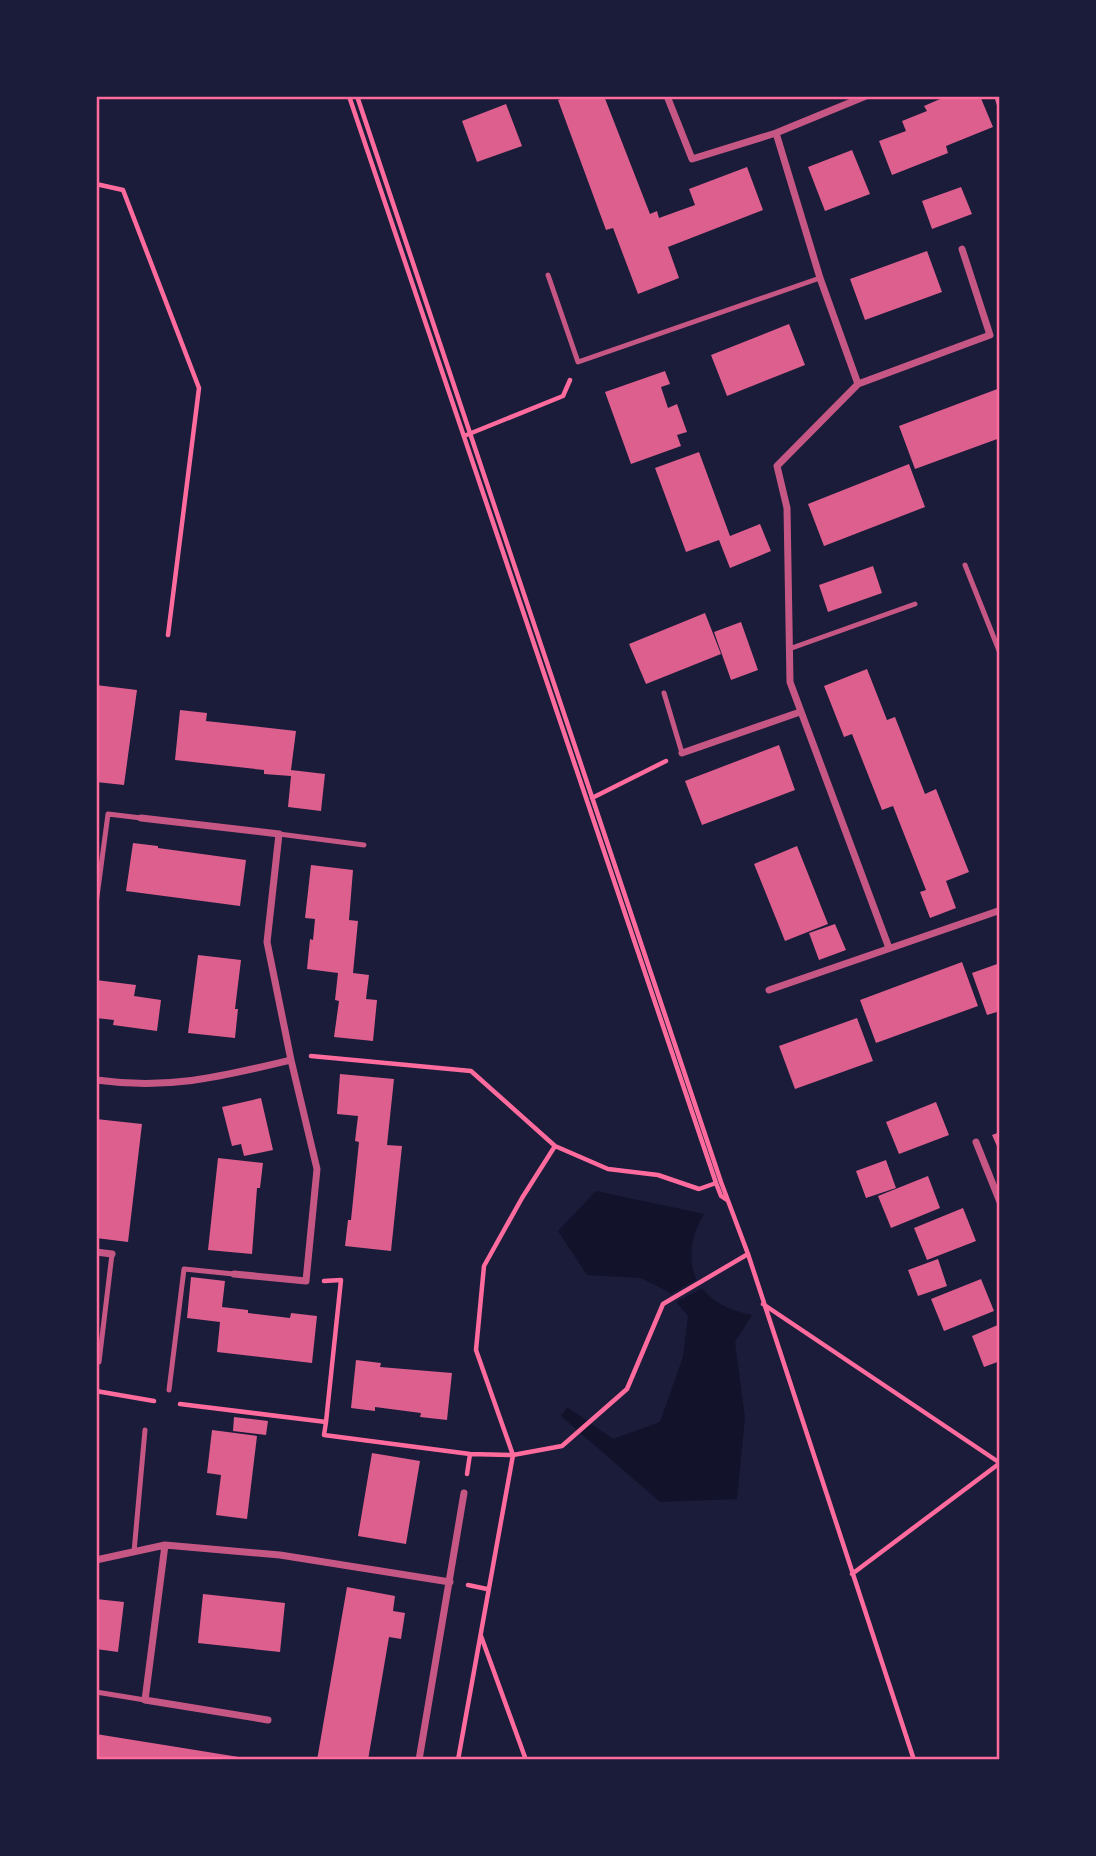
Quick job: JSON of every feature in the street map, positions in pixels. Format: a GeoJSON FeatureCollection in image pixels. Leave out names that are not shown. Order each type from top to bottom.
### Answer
{"type":"FeatureCollection","features":[{"type":"Feature","properties":{"kind":"street"},"geometry":{"type":"LineString","coordinates":[[667,96],[692,159],[776,133],[866,96]]}},
{"type":"Feature","properties":{"kind":"street"},"geometry":{"type":"LineString","coordinates":[[776,133],[820,278],[858,384]]}},
{"type":"Feature","properties":{"kind":"street"},"geometry":{"type":"LineString","coordinates":[[889,948],[790,682],[787,508],[777,466],[858,384],[990,335],[962,249]]}},
{"type":"Feature","properties":{"kind":"street"},"geometry":{"type":"LineString","coordinates":[[682,753],[800,712]]}},
{"type":"Feature","properties":{"kind":"street"},"geometry":{"type":"LineString","coordinates":[[141,818],[279,834],[267,942],[290,1059],[317,1169],[306,1281],[234,1274]]}},
{"type":"Feature","properties":{"kind":"street"},"geometry":{"type":"LineString","coordinates":[[769,990],[998,911]]}},
{"type":"Feature","properties":{"kind":"street"},"geometry":{"type":"LineString","coordinates":[[96,1080],[129,1084],[174,1084],[223,1076],[290,1059]]}},
{"type":"Feature","properties":{"kind":"street"},"geometry":{"type":"LineString","coordinates":[[976,1142],[1000,1202]]}},
{"type":"Feature","properties":{"kind":"street"},"geometry":{"type":"LineString","coordinates":[[96,1252],[112,1254]]}},
{"type":"Feature","properties":{"kind":"street"},"geometry":{"type":"LineString","coordinates":[[419,1760],[464,1493]]}},
{"type":"Feature","properties":{"kind":"street"},"geometry":{"type":"LineString","coordinates":[[165,1545],[145,1700],[268,1720]]}},
{"type":"Feature","properties":{"kind":"street"},"geometry":{"type":"LineString","coordinates":[[96,1560],[165,1545],[280,1555],[450,1581]]}},
{"type":"Feature","properties":{"kind":"lane"},"geometry":{"type":"LineString","coordinates":[[548,275],[578,362],[820,278]]}},
{"type":"Feature","properties":{"kind":"lane"},"geometry":{"type":"LineString","coordinates":[[965,565],[1000,653]]}},
{"type":"Feature","properties":{"kind":"lane"},"geometry":{"type":"LineString","coordinates":[[788,649],[915,604]]}},
{"type":"Feature","properties":{"kind":"lane"},"geometry":{"type":"LineString","coordinates":[[664,693],[682,753]]}},
{"type":"Feature","properties":{"kind":"lane"},"geometry":{"type":"LineString","coordinates":[[96,904],[108,814],[141,818]]}},
{"type":"Feature","properties":{"kind":"lane"},"geometry":{"type":"LineString","coordinates":[[279,834],[364,845]]}},
{"type":"Feature","properties":{"kind":"lane"},"geometry":{"type":"LineString","coordinates":[[96,848],[104,849]]}},
{"type":"Feature","properties":{"kind":"lane"},"geometry":{"type":"LineString","coordinates":[[99,1362],[112,1254]]}},
{"type":"Feature","properties":{"kind":"lane"},"geometry":{"type":"LineString","coordinates":[[169,1390],[184,1269],[234,1274]]}},
{"type":"Feature","properties":{"kind":"lane"},"geometry":{"type":"LineString","coordinates":[[134,1552],[145,1430]]}},
{"type":"Feature","properties":{"kind":"lane"},"geometry":{"type":"LineString","coordinates":[[96,1692],[145,1700]]}},
{"type":"Feature","properties":{"kind":"path"},"geometry":{"type":"LineString","coordinates":[[349,96],[718,1182],[748,1254],[762,1304],[914,1760]]}},
{"type":"Feature","properties":{"kind":"path"},"geometry":{"type":"LineString","coordinates":[[358,96],[593,797],[718,1182]]}},
{"type":"Feature","properties":{"kind":"path"},"geometry":{"type":"LineString","coordinates":[[96,184],[123,190],[198,388],[168,635]]}},
{"type":"Feature","properties":{"kind":"path"},"geometry":{"type":"LineString","coordinates":[[464,436],[563,396],[578,362]]}},
{"type":"Feature","properties":{"kind":"path"},"geometry":{"type":"LineString","coordinates":[[587,800],[682,753]]}},
{"type":"Feature","properties":{"kind":"path"},"geometry":{"type":"LineString","coordinates":[[290,1059],[316,1055],[471,1071],[555,1146],[608,1168],[658,1175],[699,1189],[718,1182]]}},
{"type":"Feature","properties":{"kind":"path"},"geometry":{"type":"LineString","coordinates":[[458,1760],[513,1455],[476,1350],[484,1266],[555,1146]]}},
{"type":"Feature","properties":{"kind":"path"},"geometry":{"type":"LineString","coordinates":[[306,1281],[341,1280],[324,1434],[470,1454],[513,1455],[562,1446],[627,1389],[663,1304],[748,1254]]}},
{"type":"Feature","properties":{"kind":"path"},"geometry":{"type":"LineString","coordinates":[[762,1304],[1000,1463],[852,1574]]}},
{"type":"Feature","properties":{"kind":"path"},"geometry":{"type":"LineString","coordinates":[[96,1391],[158,1401]]}},
{"type":"Feature","properties":{"kind":"path"},"geometry":{"type":"LineString","coordinates":[[175,1404],[326,1422]]}},
{"type":"Feature","properties":{"kind":"path"},"geometry":{"type":"LineString","coordinates":[[480,1633],[526,1760]]}},
{"type":"Feature","properties":{"kind":"shaded area"},"geometry":{"type":"Polygon","coordinates":[[[596,1191],[704,1214],[695,1232],[692,1249],[692,1265],[696,1279],[705,1292],[717,1302],[752,1315],[735,1342],[745,1418],[737,1499],[660,1502],[561,1416],[567,1407],[613,1439],[660,1422],[683,1357],[688,1316],[667,1291],[641,1278],[587,1275],[558,1231],[596,1191]]]}},
{"type":"Feature","properties":{"kind":"pier"},"geometry":{"type":"Polygon","coordinates":[[[699,1278],[704,1287],[673,1304],[667,1296],[699,1278]]]}},
{"type":"Feature","properties":{"kind":"building"},"geometry":{"type":"Polygon","coordinates":[[[564,96],[604,96],[650,214],[657,211],[659,218],[695,205],[689,189],[747,167],[763,210],[668,247],[679,278],[638,294],[613,228],[606,230],[558,100],[564,96]]]}},
{"type":"Feature","properties":{"kind":"building"},"geometry":{"type":"Polygon","coordinates":[[[947,96],[980,96],[993,127],[946,146],[948,153],[892,175],[879,141],[906,131],[902,121],[927,111],[924,106],[947,96]]]}},
{"type":"Feature","properties":{"kind":"building"},"geometry":{"type":"Polygon","coordinates":[[[994,96],[1000,96],[1000,112],[999,112],[994,96]]]}},
{"type":"Feature","properties":{"kind":"building"},"geometry":{"type":"Polygon","coordinates":[[[506,104],[522,146],[477,162],[462,121],[506,104]]]}},
{"type":"Feature","properties":{"kind":"building"},"geometry":{"type":"Polygon","coordinates":[[[852,150],[870,194],[825,211],[808,167],[852,150]]]}},
{"type":"Feature","properties":{"kind":"building"},"geometry":{"type":"Polygon","coordinates":[[[961,187],[972,214],[932,229],[922,201],[961,187]]]}},
{"type":"Feature","properties":{"kind":"building"},"geometry":{"type":"Polygon","coordinates":[[[927,251],[942,292],[865,320],[850,279],[927,251]]]}},
{"type":"Feature","properties":{"kind":"building"},"geometry":{"type":"Polygon","coordinates":[[[789,324],[805,365],[727,396],[711,355],[789,324]]]}},
{"type":"Feature","properties":{"kind":"building"},"geometry":{"type":"Polygon","coordinates":[[[665,371],[670,384],[661,387],[668,408],[677,404],[687,432],[677,435],[681,446],[631,464],[605,392],[665,371]]]}},
{"type":"Feature","properties":{"kind":"building"},"geometry":{"type":"Polygon","coordinates":[[[1000,388],[1000,438],[915,469],[899,426],[1000,388]]]}},
{"type":"Feature","properties":{"kind":"building"},"geometry":{"type":"Polygon","coordinates":[[[699,452],[730,536],[760,524],[771,551],[730,568],[719,540],[686,552],[655,468],[699,452]]]}},
{"type":"Feature","properties":{"kind":"building"},"geometry":{"type":"Polygon","coordinates":[[[909,464],[925,507],[824,546],[808,504],[909,464]]]}},
{"type":"Feature","properties":{"kind":"building"},"geometry":{"type":"Polygon","coordinates":[[[873,566],[882,593],[828,612],[819,585],[873,566]]]}},
{"type":"Feature","properties":{"kind":"building"},"geometry":{"type":"Polygon","coordinates":[[[705,613],[721,654],[646,684],[629,644],[705,613]]]}},
{"type":"Feature","properties":{"kind":"building"},"geometry":{"type":"Polygon","coordinates":[[[741,622],[758,670],[731,680],[714,632],[741,622]]]}},
{"type":"Feature","properties":{"kind":"building"},"geometry":{"type":"Polygon","coordinates":[[[867,669],[887,720],[895,717],[925,794],[936,789],[969,872],[946,881],[956,908],[930,918],[920,892],[926,890],[893,806],[882,810],[852,734],[844,737],[824,686],[867,669]]]}},
{"type":"Feature","properties":{"kind":"building"},"geometry":{"type":"Polygon","coordinates":[[[96,685],[137,690],[124,785],[96,782],[96,685]]]}},
{"type":"Feature","properties":{"kind":"building"},"geometry":{"type":"Polygon","coordinates":[[[180,710],[207,713],[206,721],[296,731],[291,770],[325,774],[321,811],[288,807],[291,776],[264,774],[264,770],[175,760],[180,710]]]}},
{"type":"Feature","properties":{"kind":"building"},"geometry":{"type":"Polygon","coordinates":[[[779,745],[795,790],[702,825],[685,781],[779,745]]]}},
{"type":"Feature","properties":{"kind":"building"},"geometry":{"type":"Polygon","coordinates":[[[133,843],[246,860],[240,906],[126,891],[133,843]]]}},
{"type":"Feature","properties":{"kind":"building"},"geometry":{"type":"Polygon","coordinates":[[[797,846],[828,924],[785,941],[754,864],[797,846]]]}},
{"type":"Feature","properties":{"kind":"building"},"geometry":{"type":"Polygon","coordinates":[[[311,865],[353,870],[349,920],[358,921],[353,973],[369,975],[366,999],[377,1000],[373,1041],[334,1037],[339,1001],[335,1000],[338,973],[307,969],[315,919],[305,918],[311,865]]]}},
{"type":"Feature","properties":{"kind":"building"},"geometry":{"type":"Polygon","coordinates":[[[835,924],[846,950],[819,960],[809,933],[835,924]]]}},
{"type":"Feature","properties":{"kind":"building"},"geometry":{"type":"Polygon","coordinates":[[[198,955],[241,960],[235,1009],[238,1009],[235,1038],[188,1033],[198,955]]]}},
{"type":"Feature","properties":{"kind":"building"},"geometry":{"type":"Polygon","coordinates":[[[962,962],[978,1006],[876,1043],[860,1000],[962,962]]]}},
{"type":"Feature","properties":{"kind":"building"},"geometry":{"type":"Polygon","coordinates":[[[1000,963],[1000,1011],[987,1015],[972,973],[1000,963]]]}},
{"type":"Feature","properties":{"kind":"building"},"geometry":{"type":"Polygon","coordinates":[[[96,980],[136,985],[134,996],[161,1000],[157,1031],[113,1025],[114,1020],[96,1018],[96,980]]]}},
{"type":"Feature","properties":{"kind":"building"},"geometry":{"type":"Polygon","coordinates":[[[857,1018],[873,1061],[795,1089],[779,1046],[857,1018]]]}},
{"type":"Feature","properties":{"kind":"building"},"geometry":{"type":"Polygon","coordinates":[[[340,1074],[394,1079],[387,1145],[402,1146],[391,1251],[345,1246],[348,1220],[351,1220],[359,1142],[355,1141],[358,1116],[337,1114],[340,1074]]]}},
{"type":"Feature","properties":{"kind":"building"},"geometry":{"type":"Polygon","coordinates":[[[261,1098],[273,1150],[244,1156],[241,1144],[232,1146],[222,1107],[261,1098]]]}},
{"type":"Feature","properties":{"kind":"building"},"geometry":{"type":"Polygon","coordinates":[[[936,1102],[949,1135],[899,1154],[886,1122],[936,1102]]]}},
{"type":"Feature","properties":{"kind":"building"},"geometry":{"type":"Polygon","coordinates":[[[96,1119],[142,1124],[128,1242],[96,1238],[96,1119]]]}},
{"type":"Feature","properties":{"kind":"building"},"geometry":{"type":"Polygon","coordinates":[[[1000,1132],[1000,1153],[992,1135],[1000,1132]]]}},
{"type":"Feature","properties":{"kind":"building"},"geometry":{"type":"Polygon","coordinates":[[[218,1158],[263,1163],[260,1188],[257,1188],[252,1254],[208,1250],[218,1158]]]}},
{"type":"Feature","properties":{"kind":"building"},"geometry":{"type":"Polygon","coordinates":[[[886,1160],[896,1188],[866,1198],[856,1171],[886,1160]]]}},
{"type":"Feature","properties":{"kind":"building"},"geometry":{"type":"Polygon","coordinates":[[[928,1176],[940,1208],[891,1228],[878,1196],[928,1176]]]}},
{"type":"Feature","properties":{"kind":"building"},"geometry":{"type":"Polygon","coordinates":[[[963,1208],[976,1241],[927,1260],[914,1228],[963,1208]]]}},
{"type":"Feature","properties":{"kind":"building"},"geometry":{"type":"Polygon","coordinates":[[[938,1259],[947,1286],[918,1296],[908,1270],[938,1259]]]}},
{"type":"Feature","properties":{"kind":"building"},"geometry":{"type":"Polygon","coordinates":[[[191,1277],[225,1281],[222,1307],[290,1318],[291,1313],[317,1316],[312,1363],[217,1352],[220,1322],[187,1318],[191,1277]]]}},
{"type":"Feature","properties":{"kind":"building"},"geometry":{"type":"Polygon","coordinates":[[[981,1279],[994,1311],[944,1331],[931,1299],[981,1279]]]}},
{"type":"Feature","properties":{"kind":"building"},"geometry":{"type":"Polygon","coordinates":[[[1000,1324],[1000,1361],[984,1367],[972,1336],[1000,1324]]]}},
{"type":"Feature","properties":{"kind":"building"},"geometry":{"type":"Polygon","coordinates":[[[356,1360],[381,1363],[380,1367],[452,1373],[447,1420],[420,1417],[421,1413],[375,1407],[375,1411],[351,1408],[356,1360]]]}},
{"type":"Feature","properties":{"kind":"building"},"geometry":{"type":"Polygon","coordinates":[[[234,1417],[268,1421],[266,1435],[233,1431],[234,1417]]]}},
{"type":"Feature","properties":{"kind":"building"},"geometry":{"type":"Polygon","coordinates":[[[212,1430],[257,1436],[247,1519],[216,1515],[221,1475],[207,1473],[212,1430]]]}},
{"type":"Feature","properties":{"kind":"building"},"geometry":{"type":"Polygon","coordinates":[[[372,1453],[420,1461],[406,1544],[358,1536],[372,1453]]]}},
{"type":"Feature","properties":{"kind":"building"},"geometry":{"type":"Polygon","coordinates":[[[347,1587],[395,1596],[393,1611],[405,1613],[401,1639],[389,1637],[368,1760],[317,1760],[347,1587]]]}},
{"type":"Feature","properties":{"kind":"building"},"geometry":{"type":"Polygon","coordinates":[[[203,1594],[285,1603],[280,1652],[198,1643],[203,1594]]]}},
{"type":"Feature","properties":{"kind":"building"},"geometry":{"type":"Polygon","coordinates":[[[96,1599],[124,1602],[118,1652],[96,1649],[96,1599]]]}},
{"type":"Feature","properties":{"kind":"building"},"geometry":{"type":"Polygon","coordinates":[[[96,1734],[245,1758],[245,1760],[96,1760],[96,1734]]]}}]}
